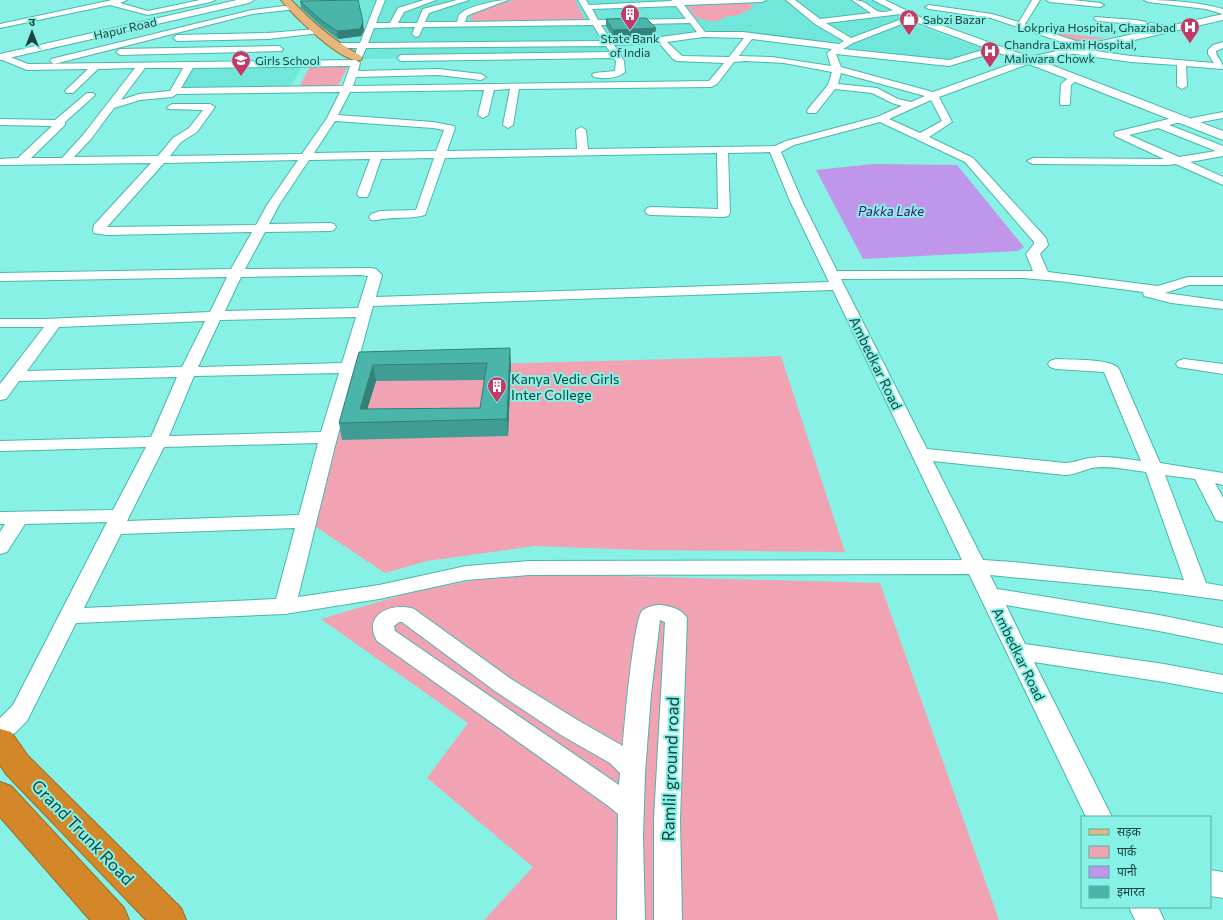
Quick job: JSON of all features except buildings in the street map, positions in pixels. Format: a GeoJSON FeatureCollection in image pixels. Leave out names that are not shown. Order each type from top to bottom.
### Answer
{"type":"FeatureCollection","features":[{"type":"Feature","properties":{"kind":"highway","name":"Grand Trunk Road"},"geometry":{"type":"LineString","coordinates":[[0,741],[17,765],[169,920]]}},
{"type":"Feature","properties":{"kind":"highway"},"geometry":{"type":"LineString","coordinates":[[0,795],[112,920]]}},
{"type":"Feature","properties":{"kind":"main road"},"geometry":{"type":"LineString","coordinates":[[290,4],[317,31],[358,63]]}},
{"type":"Feature","properties":{"kind":"street"},"geometry":{"type":"LineString","coordinates":[[0,26],[123,0]]}},
{"type":"Feature","properties":{"kind":"street"},"geometry":{"type":"LineString","coordinates":[[188,0],[206,3]]}},
{"type":"Feature","properties":{"kind":"street","name":"Hapur Road"},"geometry":{"type":"LineString","coordinates":[[1,56],[249,0]]}},
{"type":"Feature","properties":{"kind":"street"},"geometry":{"type":"LineString","coordinates":[[393,25],[401,10],[432,0]]}},
{"type":"Feature","properties":{"kind":"street"},"geometry":{"type":"LineString","coordinates":[[415,46],[420,35],[425,12],[465,0]]}},
{"type":"Feature","properties":{"kind":"street"},"geometry":{"type":"LineString","coordinates":[[460,24],[463,15],[468,12],[504,0]]}},
{"type":"Feature","properties":{"kind":"street"},"geometry":{"type":"LineString","coordinates":[[584,4],[762,0]]}},
{"type":"Feature","properties":{"kind":"street"},"geometry":{"type":"LineString","coordinates":[[790,0],[818,22],[850,41]]}},
{"type":"Feature","properties":{"kind":"street"},"geometry":{"type":"LineString","coordinates":[[856,0],[879,15]]}},
{"type":"Feature","properties":{"kind":"street"},"geometry":{"type":"LineString","coordinates":[[878,0],[900,12]]}},
{"type":"Feature","properties":{"kind":"street"},"geometry":{"type":"LineString","coordinates":[[887,0],[919,12],[1074,78],[1223,136]]}},
{"type":"Feature","properties":{"kind":"street"},"geometry":{"type":"LineString","coordinates":[[834,52],[850,41],[946,0]]}},
{"type":"Feature","properties":{"kind":"street"},"geometry":{"type":"LineString","coordinates":[[1021,26],[1036,0]]}},
{"type":"Feature","properties":{"kind":"street"},"geometry":{"type":"LineString","coordinates":[[1050,0],[1101,2],[1098,22],[1140,11],[1171,29]]}},
{"type":"Feature","properties":{"kind":"street"},"geometry":{"type":"LineString","coordinates":[[1148,0],[1182,2],[1206,6],[1223,12]]}},
{"type":"Feature","properties":{"kind":"street"},"geometry":{"type":"LineString","coordinates":[[1206,6],[1220,0]]}},
{"type":"Feature","properties":{"kind":"street"},"geometry":{"type":"LineString","coordinates":[[71,2],[87,8]]}},
{"type":"Feature","properties":{"kind":"street"},"geometry":{"type":"LineString","coordinates":[[676,2],[703,34]]}},
{"type":"Feature","properties":{"kind":"street"},"geometry":{"type":"LineString","coordinates":[[112,3],[160,17]]}},
{"type":"Feature","properties":{"kind":"street"},"geometry":{"type":"LineString","coordinates":[[130,7],[151,3],[174,8]]}},
{"type":"Feature","properties":{"kind":"street"},"geometry":{"type":"LineString","coordinates":[[148,14],[206,3]]}},
{"type":"Feature","properties":{"kind":"street","name":"Hapur Road"},"geometry":{"type":"LineString","coordinates":[[1,56],[160,17],[206,3],[231,3]]}},
{"type":"Feature","properties":{"kind":"street"},"geometry":{"type":"LineString","coordinates":[[231,3],[256,19],[268,36],[292,64]]}},
{"type":"Feature","properties":{"kind":"street"},"geometry":{"type":"LineString","coordinates":[[1,56],[27,67],[200,25],[256,19],[290,4]]}},
{"type":"Feature","properties":{"kind":"street"},"geometry":{"type":"LineString","coordinates":[[584,4],[597,23],[599,32],[609,43],[620,61],[620,72],[613,75],[587,75]]}},
{"type":"Feature","properties":{"kind":"street"},"geometry":{"type":"LineString","coordinates":[[0,729],[3,729],[14,720],[21,711],[158,441],[188,371],[236,273],[273,206],[332,118],[358,63],[371,26],[384,5],[406,8]]}},
{"type":"Feature","properties":{"kind":"street"},"geometry":{"type":"LineString","coordinates":[[965,12],[975,6]]}},
{"type":"Feature","properties":{"kind":"street"},"geometry":{"type":"LineString","coordinates":[[44,8],[62,13]]}},
{"type":"Feature","properties":{"kind":"street"},"geometry":{"type":"LineString","coordinates":[[818,22],[900,12],[965,12],[992,16],[1088,48]]}},
{"type":"Feature","properties":{"kind":"street"},"geometry":{"type":"LineString","coordinates":[[919,12],[996,49],[1031,60],[1223,131]]}},
{"type":"Feature","properties":{"kind":"street"},"geometry":{"type":"LineString","coordinates":[[0,162],[777,149],[790,143],[881,119],[933,95],[1031,60],[1223,17]]}},
{"type":"Feature","properties":{"kind":"street"},"geometry":{"type":"LineString","coordinates":[[371,26],[691,21]]}},
{"type":"Feature","properties":{"kind":"street"},"geometry":{"type":"LineString","coordinates":[[200,25],[237,25]]}},
{"type":"Feature","properties":{"kind":"street"},"geometry":{"type":"LineString","coordinates":[[109,32],[142,39],[268,36],[317,31]]}},
{"type":"Feature","properties":{"kind":"street"},"geometry":{"type":"LineString","coordinates":[[337,46],[609,43],[661,40],[703,34],[750,36],[834,52],[880,63],[922,70]]}},
{"type":"Feature","properties":{"kind":"street"},"geometry":{"type":"LineString","coordinates":[[7,68],[358,63],[438,72],[515,86],[711,84],[750,36]]}},
{"type":"Feature","properties":{"kind":"street"},"geometry":{"type":"LineString","coordinates":[[661,40],[676,57],[680,59],[774,58],[836,70],[933,95],[947,122],[921,137]]}},
{"type":"Feature","properties":{"kind":"street"},"geometry":{"type":"LineString","coordinates":[[744,43],[949,63],[996,49]]}},
{"type":"Feature","properties":{"kind":"street"},"geometry":{"type":"LineString","coordinates":[[1222,66],[1212,54],[1212,50],[1223,45]]}},
{"type":"Feature","properties":{"kind":"street"},"geometry":{"type":"LineString","coordinates":[[89,52],[279,49]]}},
{"type":"Feature","properties":{"kind":"street"},"geometry":{"type":"LineString","coordinates":[[1075,51],[1118,58],[1222,66]]}},
{"type":"Feature","properties":{"kind":"street"},"geometry":{"type":"LineString","coordinates":[[812,111],[833,86],[836,70],[834,52]]}},
{"type":"Feature","properties":{"kind":"street"},"geometry":{"type":"LineString","coordinates":[[395,58],[616,55]]}},
{"type":"Feature","properties":{"kind":"street"},"geometry":{"type":"LineString","coordinates":[[1180,63],[1182,86]]}},
{"type":"Feature","properties":{"kind":"street"},"geometry":{"type":"LineString","coordinates":[[173,92],[189,66]]}},
{"type":"Feature","properties":{"kind":"street"},"geometry":{"type":"LineString","coordinates":[[70,91],[95,67]]}},
{"type":"Feature","properties":{"kind":"street"},"geometry":{"type":"LineString","coordinates":[[65,161],[112,106],[141,67]]}},
{"type":"Feature","properties":{"kind":"street"},"geometry":{"type":"LineString","coordinates":[[1065,102],[1066,84],[1074,78]]}},
{"type":"Feature","properties":{"kind":"street"},"geometry":{"type":"LineString","coordinates":[[112,106],[139,97],[173,92],[347,88],[491,82]]}},
{"type":"Feature","properties":{"kind":"street"},"geometry":{"type":"LineString","coordinates":[[483,115],[491,82]]}},
{"type":"Feature","properties":{"kind":"street"},"geometry":{"type":"LineString","coordinates":[[508,125],[515,86]]}},
{"type":"Feature","properties":{"kind":"street"},"geometry":{"type":"LineString","coordinates":[[833,86],[874,90],[895,101],[910,105]]}},
{"type":"Feature","properties":{"kind":"street"},"geometry":{"type":"LineString","coordinates":[[173,92],[172,95],[178,97],[172,107],[206,106],[210,108],[193,130],[177,140],[99,228],[99,230],[330,227]]}},
{"type":"Feature","properties":{"kind":"street"},"geometry":{"type":"LineString","coordinates":[[21,162],[60,124],[59,122],[90,95]]}},
{"type":"Feature","properties":{"kind":"street"},"geometry":{"type":"LineString","coordinates":[[1196,120],[1223,115]]}},
{"type":"Feature","properties":{"kind":"street"},"geometry":{"type":"LineString","coordinates":[[332,118],[446,126],[450,128],[421,212],[415,214],[380,215],[375,217]]}},
{"type":"Feature","properties":{"kind":"street"},"geometry":{"type":"LineString","coordinates":[[881,119],[969,160],[989,180],[1013,211],[1041,242],[1033,254],[1042,275]]}},
{"type":"Feature","properties":{"kind":"street"},"geometry":{"type":"LineString","coordinates":[[1181,119],[1119,134],[1223,181]]}},
{"type":"Feature","properties":{"kind":"street"},"geometry":{"type":"LineString","coordinates":[[0,122],[99,122]]}},
{"type":"Feature","properties":{"kind":"street"},"geometry":{"type":"LineString","coordinates":[[1160,125],[1223,152]]}},
{"type":"Feature","properties":{"kind":"street"},"geometry":{"type":"LineString","coordinates":[[581,130],[583,152]]}},
{"type":"Feature","properties":{"kind":"street","name":"Ambedkar Road"},"geometry":{"type":"LineString","coordinates":[[777,149],[775,151],[776,156],[835,281],[1099,816]]}},
{"type":"Feature","properties":{"kind":"street"},"geometry":{"type":"LineString","coordinates":[[650,211],[724,213],[722,150]]}},
{"type":"Feature","properties":{"kind":"street"},"geometry":{"type":"LineString","coordinates":[[1033,161],[1178,161],[1223,152]]}},
{"type":"Feature","properties":{"kind":"street"},"geometry":{"type":"LineString","coordinates":[[363,194],[376,155]]}},
{"type":"Feature","properties":{"kind":"street"},"geometry":{"type":"LineString","coordinates":[[0,277],[371,272],[375,275],[328,437],[285,606]]}},
{"type":"Feature","properties":{"kind":"street"},"geometry":{"type":"LineString","coordinates":[[0,323],[45,323],[215,316],[835,281],[932,274],[1042,275],[1159,290],[1188,281],[1223,282]]}},
{"type":"Feature","properties":{"kind":"street"},"geometry":{"type":"LineString","coordinates":[[1133,287],[1171,299],[1223,305]]}},
{"type":"Feature","properties":{"kind":"street"},"geometry":{"type":"LineString","coordinates":[[0,394],[52,327],[50,324],[45,323]]}},
{"type":"Feature","properties":{"kind":"street"},"geometry":{"type":"LineString","coordinates":[[1056,364],[1105,367],[1111,369],[1153,467],[1197,588]]}},
{"type":"Feature","properties":{"kind":"street"},"geometry":{"type":"LineString","coordinates":[[1184,364],[1223,369]]}},
{"type":"Feature","properties":{"kind":"street"},"geometry":{"type":"LineString","coordinates":[[14,376],[348,368]]}},
{"type":"Feature","properties":{"kind":"street"},"geometry":{"type":"LineString","coordinates":[[0,446],[328,437]]}},
{"type":"Feature","properties":{"kind":"street"},"geometry":{"type":"LineString","coordinates":[[920,454],[1065,469],[1097,462],[1153,467],[1223,479]]}},
{"type":"Feature","properties":{"kind":"street"},"geometry":{"type":"LineString","coordinates":[[1202,475],[1223,516]]}},
{"type":"Feature","properties":{"kind":"street"},"geometry":{"type":"LineString","coordinates":[[0,547],[9,518],[117,522],[307,521]]}},
{"type":"Feature","properties":{"kind":"street"},"geometry":{"type":"LineString","coordinates":[[69,616],[285,606],[379,592],[466,573],[501,569],[976,567],[1013,569],[1197,588],[1223,593]]}},
{"type":"Feature","properties":{"kind":"street"},"geometry":{"type":"LineString","coordinates":[[990,595],[1159,623],[1223,636]]}},
{"type":"Feature","properties":{"kind":"street","name":"Ramlil ground road"},"geometry":{"type":"LineString","coordinates":[[634,771],[644,656],[650,616],[655,612],[666,612],[676,618],[666,819],[668,920]]}},
{"type":"Feature","properties":{"kind":"street"},"geometry":{"type":"LineString","coordinates":[[631,810],[616,797],[536,740],[385,635],[383,624],[393,616],[406,614],[503,685],[570,728],[619,756],[634,771],[631,810],[631,920]]}},
{"type":"Feature","properties":{"kind":"street"},"geometry":{"type":"LineString","coordinates":[[1018,651],[1164,673],[1223,684]]}},
{"type":"Feature","properties":{"kind":"street"},"geometry":{"type":"LineString","coordinates":[[1211,883],[1223,885]]}},
{"type":"Feature","properties":{"kind":"street"},"geometry":{"type":"LineString","coordinates":[[1144,908],[1150,920]]}},
{"type":"Feature","properties":{"kind":"shaded area"},"geometry":{"type":"Polygon","coordinates":[[[291,0],[874,0],[909,18],[828,46],[756,37],[678,36],[603,42],[609,56],[349,59],[318,30],[291,0]]]}},
{"type":"Feature","properties":{"kind":"shaded area","name":"Sabzi Bazar"},"geometry":{"type":"Polygon","coordinates":[[[906,22],[987,50],[948,62],[838,50],[906,22]]]}},
{"type":"Feature","properties":{"kind":"shaded area","name":"Girls School"},"geometry":{"type":"Polygon","coordinates":[[[304,64],[289,89],[178,91],[194,66],[304,64]]]}},
{"type":"Feature","properties":{"kind":"green space"},"geometry":{"type":"Polygon","coordinates":[[[514,0],[575,0],[585,20],[470,21],[473,12],[514,0]]]}},
{"type":"Feature","properties":{"kind":"green space"},"geometry":{"type":"Polygon","coordinates":[[[749,3],[753,8],[736,16],[728,16],[715,22],[696,18],[687,5],[749,3]]]}},
{"type":"Feature","properties":{"kind":"green space"},"geometry":{"type":"Polygon","coordinates":[[[1042,31],[1106,38],[1078,44],[1042,31]]]}},
{"type":"Feature","properties":{"kind":"green space"},"geometry":{"type":"Polygon","coordinates":[[[349,64],[338,86],[299,87],[311,65],[349,64]]]}},
{"type":"Feature","properties":{"kind":"green space"},"geometry":{"type":"Polygon","coordinates":[[[781,356],[845,552],[640,550],[535,546],[427,561],[385,573],[307,521],[348,368],[781,356]]]}},
{"type":"Feature","properties":{"kind":"green space"},"geometry":{"type":"Polygon","coordinates":[[[583,575],[880,583],[999,920],[484,920],[533,867],[427,778],[468,723],[321,619],[405,594],[489,577],[583,575]]]}},
{"type":"Feature","properties":{"kind":"water","name":"Pakka Lake"},"geometry":{"type":"Polygon","coordinates":[[[873,164],[957,165],[1024,247],[1018,251],[863,259],[816,170],[873,164]]]}},
{"type":"Feature","properties":{"kind":"place","name":"State Bank of India"},"geometry":{"type":"Point","coordinates":[630,31]}},
{"type":"Feature","properties":{"kind":"place","name":"Sabzi Bazar"},"geometry":{"type":"Point","coordinates":[909,36]}},
{"type":"Feature","properties":{"kind":"place","name":"Lokpriya Hospital, Ghaziabad"},"geometry":{"type":"Point","coordinates":[1190,44]}},
{"type":"Feature","properties":{"kind":"place","name":"Chandra Laxmi Hospital, Maliwara Chowk"},"geometry":{"type":"Point","coordinates":[990,68]}},
{"type":"Feature","properties":{"kind":"place","name":"Girls School"},"geometry":{"type":"Point","coordinates":[241,77]}},
{"type":"Feature","properties":{"kind":"place","name":"Kanya Vedic Girls Inter College"},"geometry":{"type":"Point","coordinates":[497,403]}}]}
